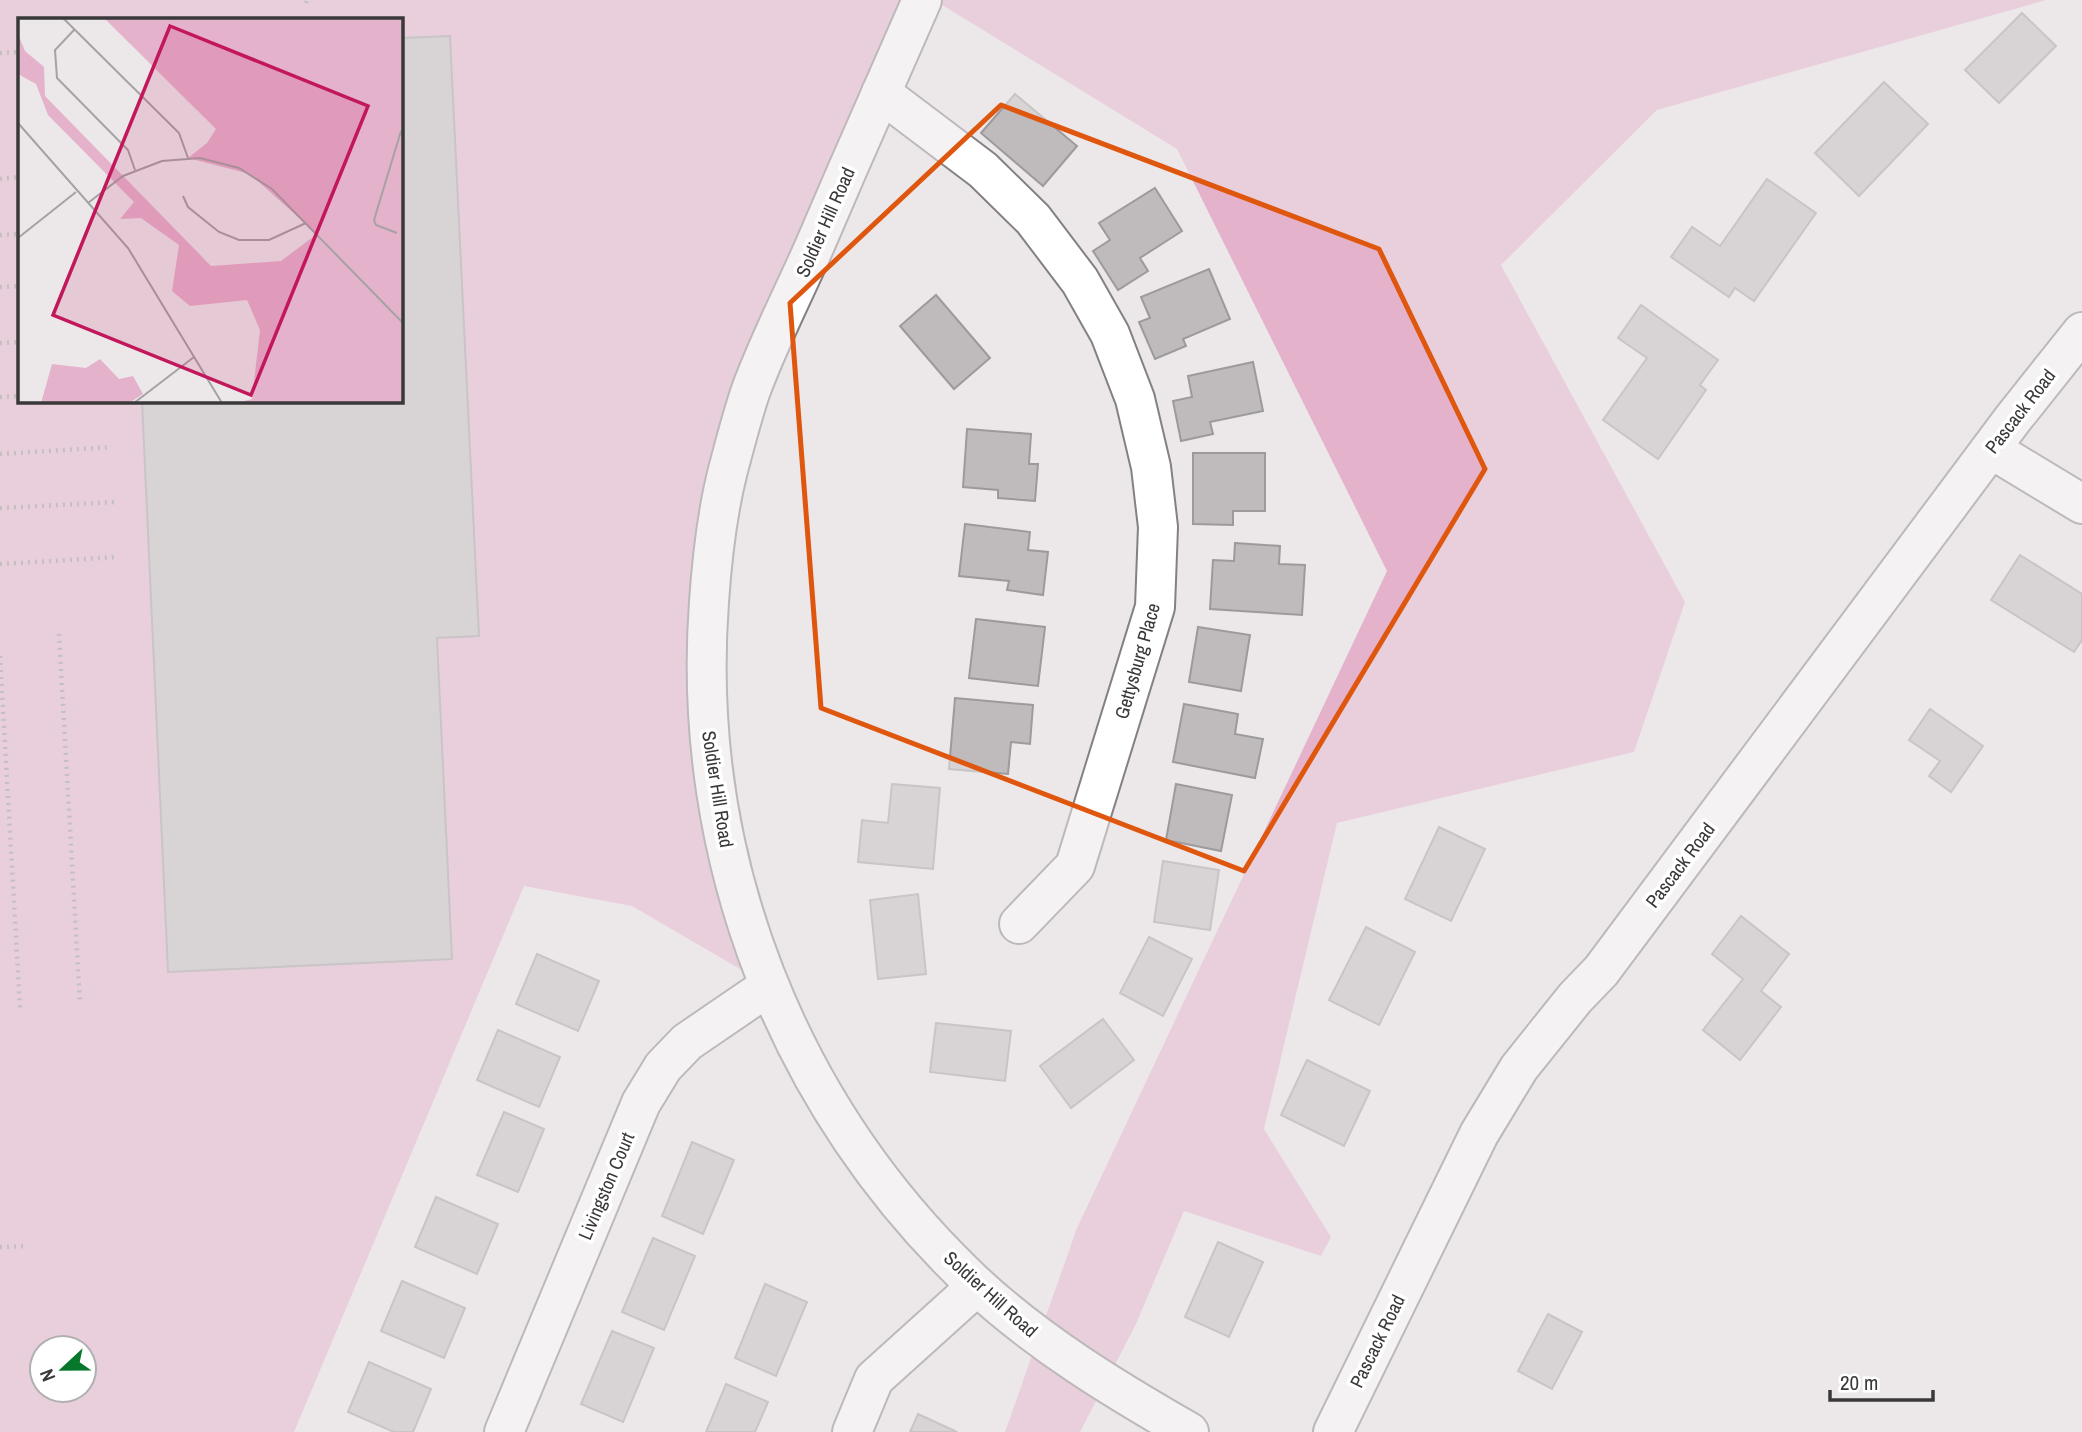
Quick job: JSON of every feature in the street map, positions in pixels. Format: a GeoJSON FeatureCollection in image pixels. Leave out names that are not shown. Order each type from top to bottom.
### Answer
{"type":"FeatureCollection","features":[{"type":"Feature","properties":{"kind":"street","name":"Soldier Hill Road"},"geometry":{"type":"LineString","coordinates":[[922,0],[751,389],[727,474],[712,561],[705,649],[708,738],[720,825],[742,911],[768,986],[806,1067],[852,1142],[915,1223],[977,1286],[1046,1343],[1119,1392],[1189,1432]]}},
{"type":"Feature","properties":{"kind":"street","name":"Gettysburg Place"},"geometry":{"type":"LineString","coordinates":[[881,93],[984,170],[1033,219],[1080,281],[1110,334],[1135,399],[1152,467],[1158,527],[1155,607],[1075,866],[1019,924]]}},
{"type":"Feature","properties":{"kind":"street","name":"Pascack Road"},"geometry":{"type":"LineString","coordinates":[[1333,1432],[1479,1134],[1519,1068],[1575,998],[1601,971],[1991,449],[2082,332]]}},
{"type":"Feature","properties":{"kind":"street"},"geometry":{"type":"LineString","coordinates":[[1991,449],[2082,504]]}},
{"type":"Feature","properties":{"kind":"street","name":"Livingston Court"},"geometry":{"type":"LineString","coordinates":[[504,1432],[641,1103],[663,1066],[687,1042],[768,986]]}},
{"type":"Feature","properties":{"kind":"street"},"geometry":{"type":"LineString","coordinates":[[852,1432],[874,1379],[977,1286]]}},
{"type":"Feature","properties":{"kind":"path"},"geometry":{"type":"LineString","coordinates":[[0,53],[18,51]]}},
{"type":"Feature","properties":{"kind":"path"},"geometry":{"type":"LineString","coordinates":[[0,179],[18,177]]}},
{"type":"Feature","properties":{"kind":"path"},"geometry":{"type":"LineString","coordinates":[[0,235],[18,234]]}},
{"type":"Feature","properties":{"kind":"path"},"geometry":{"type":"LineString","coordinates":[[0,287],[18,286]]}},
{"type":"Feature","properties":{"kind":"path"},"geometry":{"type":"LineString","coordinates":[[0,343],[18,342]]}},
{"type":"Feature","properties":{"kind":"path"},"geometry":{"type":"LineString","coordinates":[[0,397],[18,396]]}},
{"type":"Feature","properties":{"kind":"path"},"geometry":{"type":"LineString","coordinates":[[0,454],[112,447]]}},
{"type":"Feature","properties":{"kind":"path"},"geometry":{"type":"LineString","coordinates":[[0,508],[115,502]]}},
{"type":"Feature","properties":{"kind":"path"},"geometry":{"type":"LineString","coordinates":[[0,564],[118,557]]}},
{"type":"Feature","properties":{"kind":"path"},"geometry":{"type":"LineString","coordinates":[[59,634],[80,1004]]}},
{"type":"Feature","properties":{"kind":"path"},"geometry":{"type":"LineString","coordinates":[[0,656],[20,1008]]}},
{"type":"Feature","properties":{"kind":"path"},"geometry":{"type":"LineString","coordinates":[[0,1247],[28,1246]]}},
{"type":"Feature","properties":{"kind":"highlighted area"},"geometry":{"type":"Polygon","coordinates":[[[1001,105],[1379,249],[1485,469],[1244,871],[821,708],[790,303],[1001,105]]]}},
{"type":"Feature","properties":{"kind":"shaded area"},"geometry":{"type":"Polygon","coordinates":[[[0,0],[922,0],[752,389],[705,649],[769,986],[632,906],[524,886],[294,1432],[0,1432],[0,0]]]}},
{"type":"Feature","properties":{"kind":"shaded area"},"geometry":{"type":"Polygon","coordinates":[[[934,0],[2046,0],[1657,110],[1501,265],[1685,602],[1634,752],[1337,823],[1264,1129],[1331,1237],[1321,1256],[1184,1211],[1136,1324],[1080,1432],[1005,1432],[1077,1228],[1387,571],[1177,149],[934,0]]]}},
{"type":"Feature","properties":{"kind":"building"},"geometry":{"type":"Polygon","coordinates":[[[2022,13],[2056,46],[1999,103],[1965,70],[2022,13]]]}},
{"type":"Feature","properties":{"kind":"building"},"geometry":{"type":"Polygon","coordinates":[[[450,36],[479,636],[437,638],[452,959],[168,972],[142,402],[402,402],[402,38],[450,36]]]}},
{"type":"Feature","properties":{"kind":"building"},"geometry":{"type":"Polygon","coordinates":[[[1884,82],[1928,124],[1859,196],[1815,153],[1884,82]]]}},
{"type":"Feature","properties":{"kind":"building"},"geometry":{"type":"Polygon","coordinates":[[[1015,94],[1077,146],[1043,186],[981,133],[1015,94]]]}},
{"type":"Feature","properties":{"kind":"building"},"geometry":{"type":"Polygon","coordinates":[[[1767,179],[1816,213],[1754,301],[1735,288],[1729,297],[1671,257],[1692,227],[1720,246],[1767,179]]]}},
{"type":"Feature","properties":{"kind":"building"},"geometry":{"type":"Polygon","coordinates":[[[1155,188],[1182,231],[1140,258],[1148,271],[1118,290],[1093,251],[1110,240],[1099,223],[1155,188]]]}},
{"type":"Feature","properties":{"kind":"building"},"geometry":{"type":"Polygon","coordinates":[[[1209,269],[1230,319],[1183,339],[1186,346],[1155,359],[1139,322],[1150,318],[1141,297],[1209,269]]]}},
{"type":"Feature","properties":{"kind":"building"},"geometry":{"type":"Polygon","coordinates":[[[936,295],[990,358],[954,389],[900,326],[936,295]]]}},
{"type":"Feature","properties":{"kind":"building"},"geometry":{"type":"Polygon","coordinates":[[[1641,305],[1718,360],[1700,385],[1706,390],[1658,459],[1603,420],[1647,358],[1618,338],[1641,305]]]}},
{"type":"Feature","properties":{"kind":"building"},"geometry":{"type":"Polygon","coordinates":[[[1253,362],[1263,411],[1210,422],[1213,434],[1181,441],[1173,401],[1192,397],[1188,376],[1253,362]]]}},
{"type":"Feature","properties":{"kind":"building"},"geometry":{"type":"Polygon","coordinates":[[[967,429],[1031,434],[1029,464],[1038,464],[1035,501],[998,498],[998,490],[963,487],[967,429]]]}},
{"type":"Feature","properties":{"kind":"building"},"geometry":{"type":"Polygon","coordinates":[[[1193,453],[1265,453],[1265,511],[1233,511],[1233,525],[1193,524],[1193,453]]]}},
{"type":"Feature","properties":{"kind":"building"},"geometry":{"type":"Polygon","coordinates":[[[965,524],[1030,532],[1028,550],[1048,552],[1043,595],[1007,590],[1009,581],[959,576],[965,524]]]}},
{"type":"Feature","properties":{"kind":"building"},"geometry":{"type":"Polygon","coordinates":[[[1235,543],[1280,546],[1279,564],[1305,565],[1302,615],[1210,609],[1213,560],[1234,561],[1235,543]]]}},
{"type":"Feature","properties":{"kind":"building"},"geometry":{"type":"Polygon","coordinates":[[[2020,555],[2082,594],[2082,640],[2074,652],[1991,600],[2020,555]]]}},
{"type":"Feature","properties":{"kind":"building"},"geometry":{"type":"Polygon","coordinates":[[[976,619],[1045,627],[1038,686],[969,678],[976,619]]]}},
{"type":"Feature","properties":{"kind":"building"},"geometry":{"type":"Polygon","coordinates":[[[1198,627],[1250,635],[1241,691],[1189,682],[1198,627]]]}},
{"type":"Feature","properties":{"kind":"building"},"geometry":{"type":"Polygon","coordinates":[[[955,698],[1033,705],[1030,744],[1011,742],[1008,774],[949,769],[955,698]]]}},
{"type":"Feature","properties":{"kind":"building"},"geometry":{"type":"Polygon","coordinates":[[[1184,704],[1238,714],[1235,734],[1263,739],[1255,778],[1173,762],[1184,704]]]}},
{"type":"Feature","properties":{"kind":"building"},"geometry":{"type":"Polygon","coordinates":[[[1930,709],[1983,746],[1951,792],[1929,776],[1940,761],[1909,740],[1930,709]]]}},
{"type":"Feature","properties":{"kind":"building"},"geometry":{"type":"Polygon","coordinates":[[[892,784],[940,788],[933,869],[858,862],[862,820],[888,823],[892,784]]]}},
{"type":"Feature","properties":{"kind":"building"},"geometry":{"type":"Polygon","coordinates":[[[1176,784],[1232,795],[1221,851],[1166,840],[1176,784]]]}},
{"type":"Feature","properties":{"kind":"building"},"geometry":{"type":"Polygon","coordinates":[[[1439,827],[1485,849],[1451,921],[1405,899],[1439,827]]]}},
{"type":"Feature","properties":{"kind":"building"},"geometry":{"type":"Polygon","coordinates":[[[1163,861],[1219,870],[1210,930],[1154,922],[1163,861]]]}},
{"type":"Feature","properties":{"kind":"building"},"geometry":{"type":"Polygon","coordinates":[[[918,894],[926,974],[878,979],[870,900],[918,894]]]}},
{"type":"Feature","properties":{"kind":"building"},"geometry":{"type":"Polygon","coordinates":[[[1741,916],[1789,954],[1761,991],[1781,1007],[1740,1060],[1703,1030],[1743,979],[1712,954],[1741,916]]]}},
{"type":"Feature","properties":{"kind":"building"},"geometry":{"type":"Polygon","coordinates":[[[1366,927],[1415,952],[1379,1025],[1329,1000],[1366,927]]]}},
{"type":"Feature","properties":{"kind":"building"},"geometry":{"type":"Polygon","coordinates":[[[1149,937],[1192,959],[1163,1016],[1120,993],[1149,937]]]}},
{"type":"Feature","properties":{"kind":"building"},"geometry":{"type":"Polygon","coordinates":[[[537,954],[599,981],[578,1031],[516,1004],[537,954]]]}},
{"type":"Feature","properties":{"kind":"building"},"geometry":{"type":"Polygon","coordinates":[[[1103,1019],[1134,1060],[1071,1108],[1040,1066],[1103,1019]]]}},
{"type":"Feature","properties":{"kind":"building"},"geometry":{"type":"Polygon","coordinates":[[[936,1023],[1011,1031],[1005,1081],[930,1072],[936,1023]]]}},
{"type":"Feature","properties":{"kind":"building"},"geometry":{"type":"Polygon","coordinates":[[[498,1030],[560,1057],[539,1107],[477,1080],[498,1030]]]}},
{"type":"Feature","properties":{"kind":"building"},"geometry":{"type":"Polygon","coordinates":[[[1307,1060],[1370,1091],[1344,1146],[1281,1115],[1307,1060]]]}},
{"type":"Feature","properties":{"kind":"building"},"geometry":{"type":"Polygon","coordinates":[[[504,1112],[544,1129],[518,1192],[477,1175],[504,1112]]]}},
{"type":"Feature","properties":{"kind":"building"},"geometry":{"type":"Polygon","coordinates":[[[692,1142],[734,1160],[703,1234],[662,1216],[692,1142]]]}},
{"type":"Feature","properties":{"kind":"building"},"geometry":{"type":"Polygon","coordinates":[[[436,1197],[498,1224],[477,1274],[415,1247],[436,1197]]]}},
{"type":"Feature","properties":{"kind":"building"},"geometry":{"type":"Polygon","coordinates":[[[653,1238],[695,1256],[664,1330],[622,1312],[653,1238]]]}},
{"type":"Feature","properties":{"kind":"building"},"geometry":{"type":"Polygon","coordinates":[[[1218,1242],[1263,1262],[1229,1337],[1185,1317],[1218,1242]]]}},
{"type":"Feature","properties":{"kind":"building"},"geometry":{"type":"Polygon","coordinates":[[[402,1281],[465,1308],[444,1358],[381,1331],[402,1281]]]}},
{"type":"Feature","properties":{"kind":"building"},"geometry":{"type":"Polygon","coordinates":[[[765,1284],[807,1302],[776,1376],[735,1358],[765,1284]]]}},
{"type":"Feature","properties":{"kind":"building"},"geometry":{"type":"Polygon","coordinates":[[[1548,1314],[1582,1332],[1552,1389],[1518,1371],[1548,1314]]]}},
{"type":"Feature","properties":{"kind":"building"},"geometry":{"type":"Polygon","coordinates":[[[612,1331],[654,1348],[623,1422],[581,1404],[612,1331]]]}},
{"type":"Feature","properties":{"kind":"building"},"geometry":{"type":"Polygon","coordinates":[[[369,1362],[431,1389],[413,1432],[394,1432],[348,1412],[369,1362]]]}},
{"type":"Feature","properties":{"kind":"building"},"geometry":{"type":"Polygon","coordinates":[[[726,1384],[768,1402],[755,1432],[706,1432],[726,1384]]]}},
{"type":"Feature","properties":{"kind":"building"},"geometry":{"type":"Polygon","coordinates":[[[918,1414],[957,1432],[910,1432],[918,1414]]]}}]}
